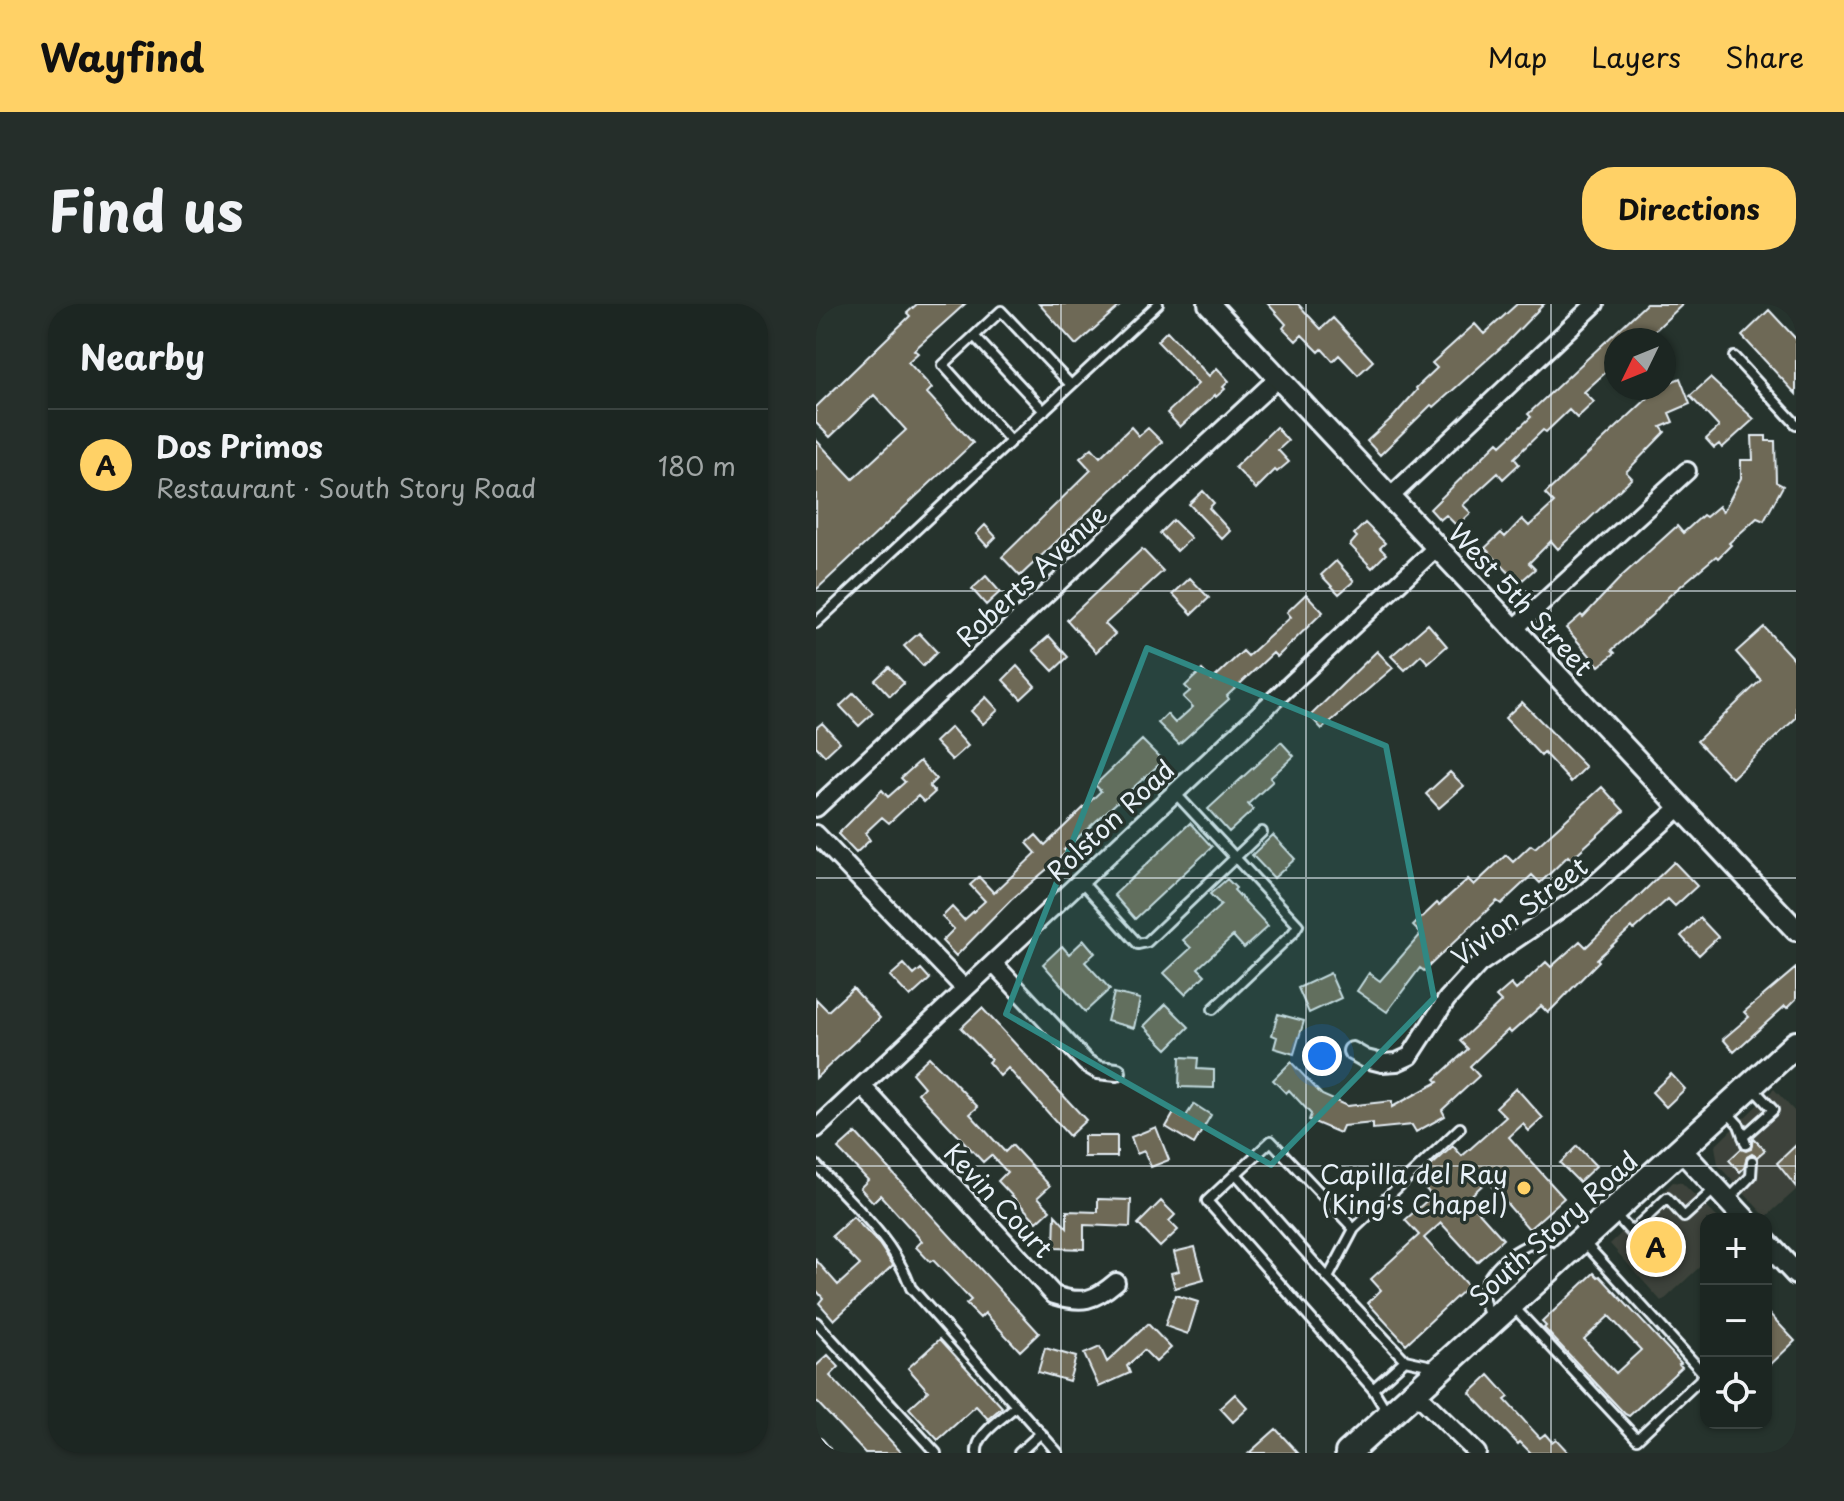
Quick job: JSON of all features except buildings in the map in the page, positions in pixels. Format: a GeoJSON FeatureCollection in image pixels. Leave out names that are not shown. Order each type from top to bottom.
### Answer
{"type":"FeatureCollection","features":[{"type":"Feature","properties":{"kind":"main road","name":"South Story Road"},"geometry":{"type":"LineString","coordinates":[[1348,1453],[1613,1212],[1658,1188],[1681,1150],[1796,1044]]}},
{"type":"Feature","properties":{"kind":"street","name":"West 5th Street"},"geometry":{"type":"LineString","coordinates":[[1209,304],[1796,930]]}},
{"type":"Feature","properties":{"kind":"street"},"geometry":{"type":"LineString","coordinates":[[1390,497],[1595,304]]}},
{"type":"Feature","properties":{"kind":"street","name":"Roberts Avenue"},"geometry":{"type":"LineString","coordinates":[[816,808],[1278,378]]}},
{"type":"Feature","properties":{"kind":"street"},"geometry":{"type":"LineString","coordinates":[[1514,629],[1687,471]]}},
{"type":"Feature","properties":{"kind":"street","name":"Rolston Road"},"geometry":{"type":"LineString","coordinates":[[816,1129],[1437,547]]}},
{"type":"Feature","properties":{"kind":"street","name":"Vivion Street"},"geometry":{"type":"LineString","coordinates":[[1352,1051],[1382,1063],[1397,1062],[1410,1056],[1447,999],[1479,964],[1579,897],[1680,807]]}},
{"type":"Feature","properties":{"kind":"street"},"geometry":{"type":"LineString","coordinates":[[816,834],[965,989]]}},
{"type":"Feature","properties":{"kind":"street"},"geometry":{"type":"LineString","coordinates":[[993,963],[1086,1063],[1098,1070],[1117,1072]]}},
{"type":"Feature","properties":{"kind":"street","name":"Kevin Court"},"geometry":{"type":"LineString","coordinates":[[862,1086],[1054,1295],[1081,1301],[1100,1296],[1116,1282]]}},
{"type":"Feature","properties":{"kind":"street"},"geometry":{"type":"LineString","coordinates":[[1681,1150],[1739,1213]]}},
{"type":"Feature","properties":{"kind":"street"},"geometry":{"type":"LineString","coordinates":[[1772,1248],[1796,1274]]}},
{"type":"Feature","properties":{"kind":"street"},"geometry":{"type":"LineString","coordinates":[[1415,1392],[1477,1453]]}},
{"type":"Feature","properties":{"kind":"street"},"geometry":{"type":"LineString","coordinates":[[816,1447],[821,1453]]}},
{"type":"Feature","properties":{"kind":"lane"},"geometry":{"type":"LineString","coordinates":[[816,623],[1158,304]]}},
{"type":"Feature","properties":{"kind":"lane"},"geometry":{"type":"LineString","coordinates":[[1011,441],[943,365],[974,336],[1001,311],[1071,385]]}},
{"type":"Feature","properties":{"kind":"lane"},"geometry":{"type":"LineString","coordinates":[[974,336],[1044,411]]}},
{"type":"Feature","properties":{"kind":"lane"},"geometry":{"type":"LineString","coordinates":[[1734,357],[1796,424]]}},
{"type":"Feature","properties":{"kind":"lane"},"geometry":{"type":"LineString","coordinates":[[1174,792],[1298,925],[1213,1009]]}},
{"type":"Feature","properties":{"kind":"lane"},"geometry":{"type":"LineString","coordinates":[[1080,881],[1138,944],[1147,942],[1262,832]]}},
{"type":"Feature","properties":{"kind":"lane"},"geometry":{"type":"LineString","coordinates":[[1725,1109],[1739,1125],[1745,1140],[1773,1110],[1751,1086]]}},
{"type":"Feature","properties":{"kind":"lane"},"geometry":{"type":"LineString","coordinates":[[1328,1278],[1354,1229],[1460,1128]]}},
{"type":"Feature","properties":{"kind":"lane"},"geometry":{"type":"LineString","coordinates":[[1354,1229],[1271,1141],[1207,1201],[1373,1389],[1389,1416]]}},
{"type":"Feature","properties":{"kind":"lane"},"geometry":{"type":"LineString","coordinates":[[1658,1188],[1684,1217],[1751,1176],[1752,1161]]}},
{"type":"Feature","properties":{"kind":"lane"},"geometry":{"type":"LineString","coordinates":[[816,1165],[890,1245],[911,1288],[1058,1453]]}},
{"type":"Feature","properties":{"kind":"lane"},"geometry":{"type":"LineString","coordinates":[[1236,1174],[1405,1360],[1441,1368]]}},
{"type":"Feature","properties":{"kind":"lane"},"geometry":{"type":"LineString","coordinates":[[1491,1322],[1481,1292],[1488,1276],[1506,1256],[1530,1244],[1573,1248],[1705,1375],[1637,1439],[1512,1304]]}},
{"type":"Feature","properties":{"kind":"lane"},"geometry":{"type":"LineString","coordinates":[[816,1322],[936,1453]]}},
{"type":"Feature","properties":{"kind":"lane"},"geometry":{"type":"LineString","coordinates":[[1373,1389],[1405,1360]]}},
{"type":"Feature","properties":{"kind":"lane"},"geometry":{"type":"LineString","coordinates":[[977,1453],[975,1447],[979,1439],[1016,1406]]}},
{"type":"Feature","properties":{"kind":"lane"},"geometry":{"type":"LineString","coordinates":[[1019,1453],[1041,1433]]}},
{"type":"Feature","properties":{"kind":"highlighted area"},"geometry":{"type":"Polygon","coordinates":[[[1147,648],[1386,746],[1434,998],[1271,1165],[1006,1014],[1147,648]]]}},
{"type":"Feature","properties":{"kind":"shaded area"},"geometry":{"type":"Polygon","coordinates":[[[1774,1089],[1796,1113],[1796,1190],[1770,1213],[1762,1213],[1718,1165],[1715,1146],[1774,1089]]]}},
{"type":"Feature","properties":{"kind":"shaded area"},"geometry":{"type":"Polygon","coordinates":[[[1673,1182],[1682,1183],[1713,1213],[1700,1213],[1700,1267],[1662,1302],[1610,1244],[1673,1182]]]}},
{"type":"Feature","properties":{"kind":"place","name":"Capilla del Ray (King's Chapel)"},"geometry":{"type":"Point","coordinates":[1524,1188]}},
{"type":"Feature","properties":{"kind":"place","name":"Dos Primos"},"geometry":{"type":"Point","coordinates":[1656,1247]}}]}
